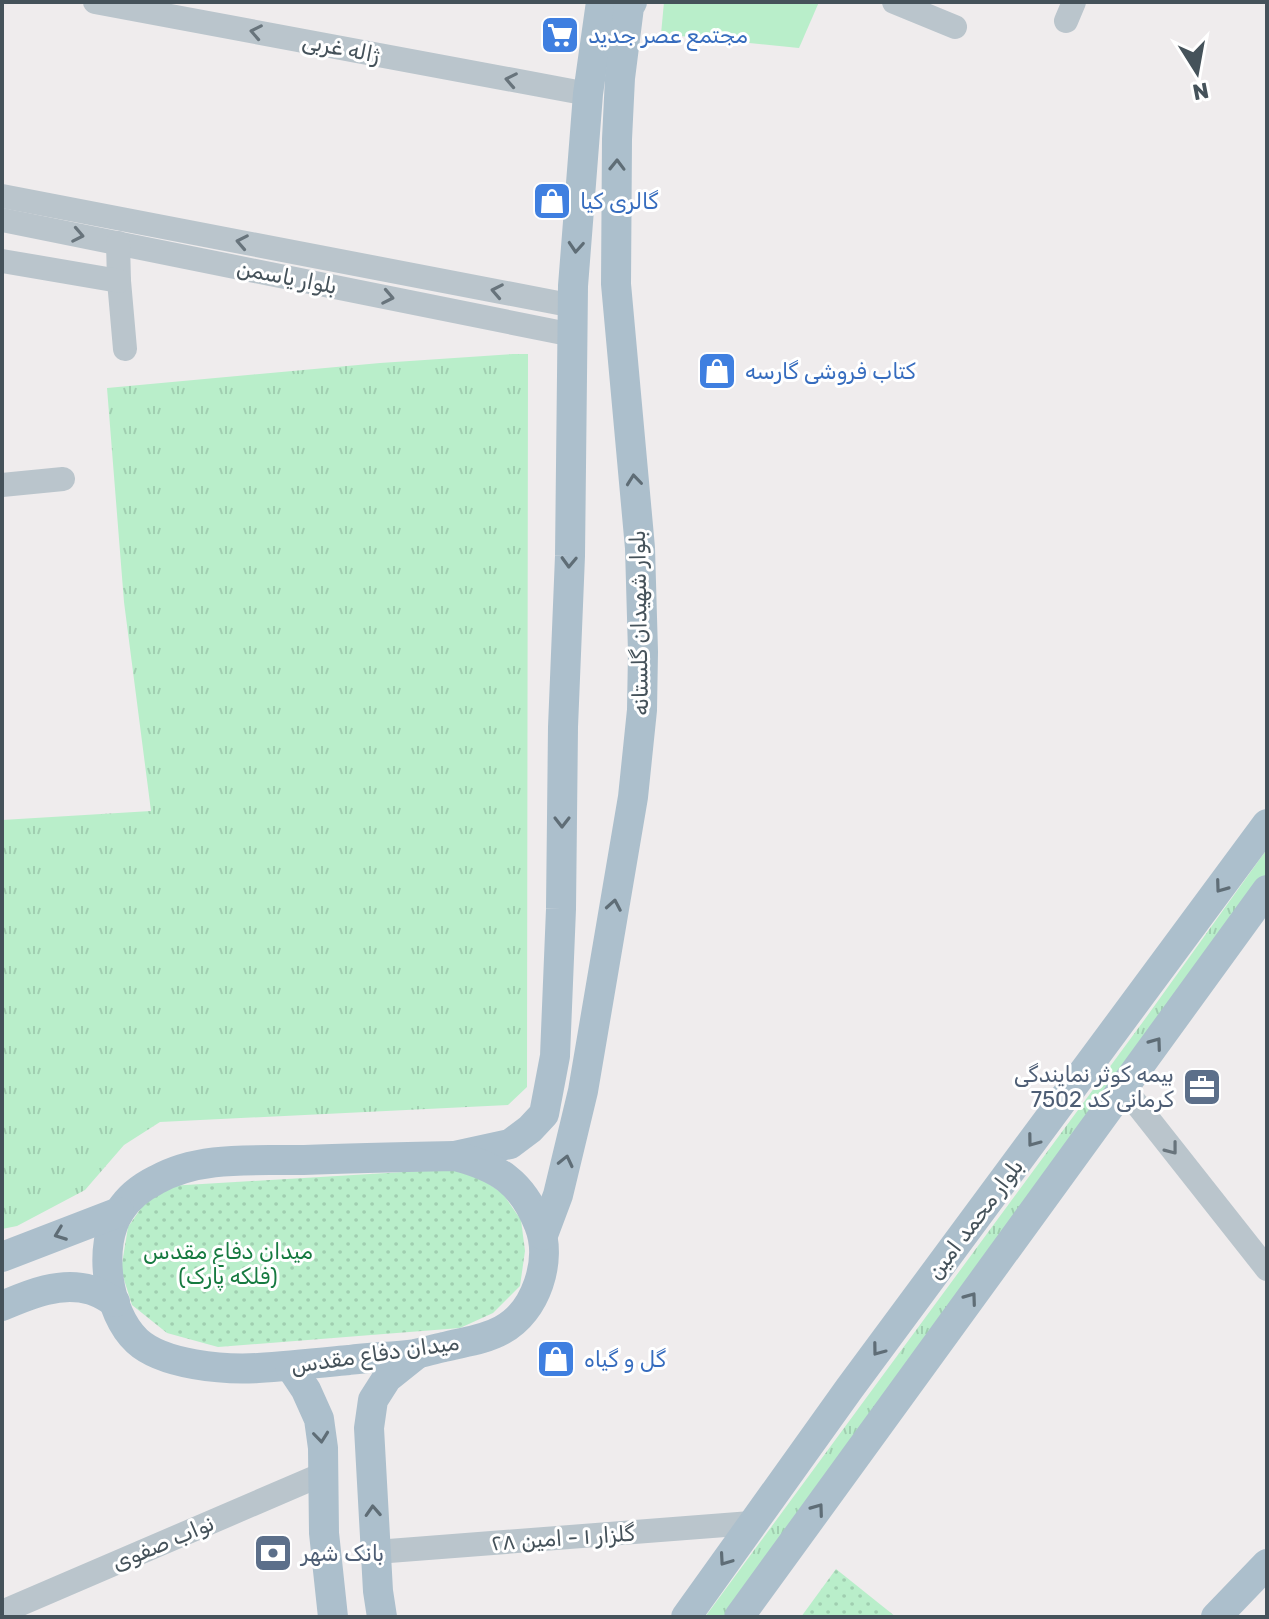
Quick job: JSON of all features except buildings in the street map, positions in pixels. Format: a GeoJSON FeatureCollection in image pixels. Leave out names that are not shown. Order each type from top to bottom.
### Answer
{"type":"FeatureCollection","features":[{"type":"Feature","properties":{"kind":"main road"},"geometry":{"type":"LineString","coordinates":[[455,1156],[510,1144],[530,1129],[544,1114],[555,1056],[570,556],[573,286],[588,94],[601,2]]}},
{"type":"Feature","properties":{"kind":"main road","name":"بلوار شهیدان گلستانه"},"geometry":{"type":"LineString","coordinates":[[543,1235],[558,1195],[583,1091],[633,797],[642,710],[640,548],[616,284],[620,78],[632,2]]}},
{"type":"Feature","properties":{"kind":"main road","name":"بلوار محمد امین"},"geometry":{"type":"LineString","coordinates":[[686,1617],[751,1523],[1267,824]]}},
{"type":"Feature","properties":{"kind":"main road","name":"بلوار محمد امین"},"geometry":{"type":"LineString","coordinates":[[739,1617],[1267,890]]}},
{"type":"Feature","properties":{"kind":"main road","name":"میدان دفاع مقدس"},"geometry":{"type":"LineString","coordinates":[[455,1156],[478,1162],[509,1179],[528,1202],[543,1235],[544,1263],[528,1308],[504,1329],[477,1340],[417,1354],[290,1366],[236,1369],[204,1366],[163,1356],[137,1341],[120,1317],[109,1284],[110,1234],[119,1212],[132,1196],[154,1180],[176,1170],[218,1162],[455,1156]]}},
{"type":"Feature","properties":{"kind":"main road"},"geometry":{"type":"LineString","coordinates":[[2,1257],[119,1212]]}},
{"type":"Feature","properties":{"kind":"main road"},"geometry":{"type":"LineString","coordinates":[[2,1306],[27,1295],[63,1287],[92,1290],[115,1302]]}},
{"type":"Feature","properties":{"kind":"main road"},"geometry":{"type":"LineString","coordinates":[[382,1617],[369,1428],[373,1400],[387,1378],[417,1354]]}},
{"type":"Feature","properties":{"kind":"main road"},"geometry":{"type":"LineString","coordinates":[[290,1366],[306,1390],[319,1419],[324,1533],[333,1617]]}},
{"type":"Feature","properties":{"kind":"main road"},"geometry":{"type":"LineString","coordinates":[[1216,1617],[1267,1564]]}},
{"type":"Feature","properties":{"kind":"street","name":"ژاله غربی"},"geometry":{"type":"LineString","coordinates":[[95,2],[588,94]]}},
{"type":"Feature","properties":{"kind":"street"},"geometry":{"type":"LineString","coordinates":[[894,2],[955,27]]}},
{"type":"Feature","properties":{"kind":"street","name":"بلوار یاسمن"},"geometry":{"type":"LineString","coordinates":[[2,196],[529,297],[573,320]]}},
{"type":"Feature","properties":{"kind":"street","name":"بلوار یاسمن"},"geometry":{"type":"LineString","coordinates":[[2,220],[523,325],[573,320]]}},
{"type":"Feature","properties":{"kind":"street"},"geometry":{"type":"LineString","coordinates":[[118,243],[125,349]]}},
{"type":"Feature","properties":{"kind":"street"},"geometry":{"type":"LineString","coordinates":[[2,261],[119,281]]}},
{"type":"Feature","properties":{"kind":"street"},"geometry":{"type":"LineString","coordinates":[[523,325],[534,314],[534,305],[529,297]]}},
{"type":"Feature","properties":{"kind":"street"},"geometry":{"type":"LineString","coordinates":[[2,485],[63,479]]}},
{"type":"Feature","properties":{"kind":"street"},"geometry":{"type":"LineString","coordinates":[[1124,1088],[1267,1269]]}},
{"type":"Feature","properties":{"kind":"street","name":"نواب صفوی"},"geometry":{"type":"LineString","coordinates":[[2,1612],[323,1474]]}},
{"type":"Feature","properties":{"kind":"street","name":"گلزار ۱ - امین ۲۸"},"geometry":{"type":"LineString","coordinates":[[376,1552],[751,1523]]}},
{"type":"Feature","properties":{"kind":"green space"},"geometry":{"type":"Polygon","coordinates":[[[664,2],[819,2],[799,48],[661,34],[664,2]]]}},
{"type":"Feature","properties":{"kind":"green space"},"geometry":{"type":"Polygon","coordinates":[[[528,354],[527,1087],[508,1105],[160,1122],[124,1145],[85,1190],[17,1226],[2,1229],[2,820],[151,811],[124,602],[107,388],[528,354]]]}},
{"type":"Feature","properties":{"kind":"green space"},"geometry":{"type":"Polygon","coordinates":[[[1267,849],[1267,877],[723,1617],[705,1617],[1145,1019],[1267,849]]]}},
{"type":"Feature","properties":{"kind":"green space","name":"میدان دفاع مقدس (فلکه پارک)"},"geometry":{"type":"Polygon","coordinates":[[[453,1169],[481,1178],[503,1194],[521,1220],[525,1251],[520,1286],[493,1313],[460,1328],[218,1347],[167,1333],[132,1305],[121,1270],[128,1227],[144,1204],[169,1186],[453,1169]]]}},
{"type":"Feature","properties":{"kind":"green space"},"geometry":{"type":"Polygon","coordinates":[[[836,1569],[896,1617],[801,1617],[836,1569]]]}},
{"type":"Feature","properties":{"kind":"place","name":"مجتمع عصر جدید"},"geometry":{"type":"Point","coordinates":[560,35]}},
{"type":"Feature","properties":{"kind":"place","name":"گالری کیا"},"geometry":{"type":"Point","coordinates":[552,201]}},
{"type":"Feature","properties":{"kind":"place","name":"کتاب فروشی گارسه"},"geometry":{"type":"Point","coordinates":[717,371]}},
{"type":"Feature","properties":{"kind":"place","name":"بیمه کوثر نمایندگی کرمانی کد 7502"},"geometry":{"type":"Point","coordinates":[1202,1087]}},
{"type":"Feature","properties":{"kind":"place","name":"گل و گیاه"},"geometry":{"type":"Point","coordinates":[556,1359]}},
{"type":"Feature","properties":{"kind":"place","name":"بانک شهر"},"geometry":{"type":"Point","coordinates":[273,1553]}}]}
